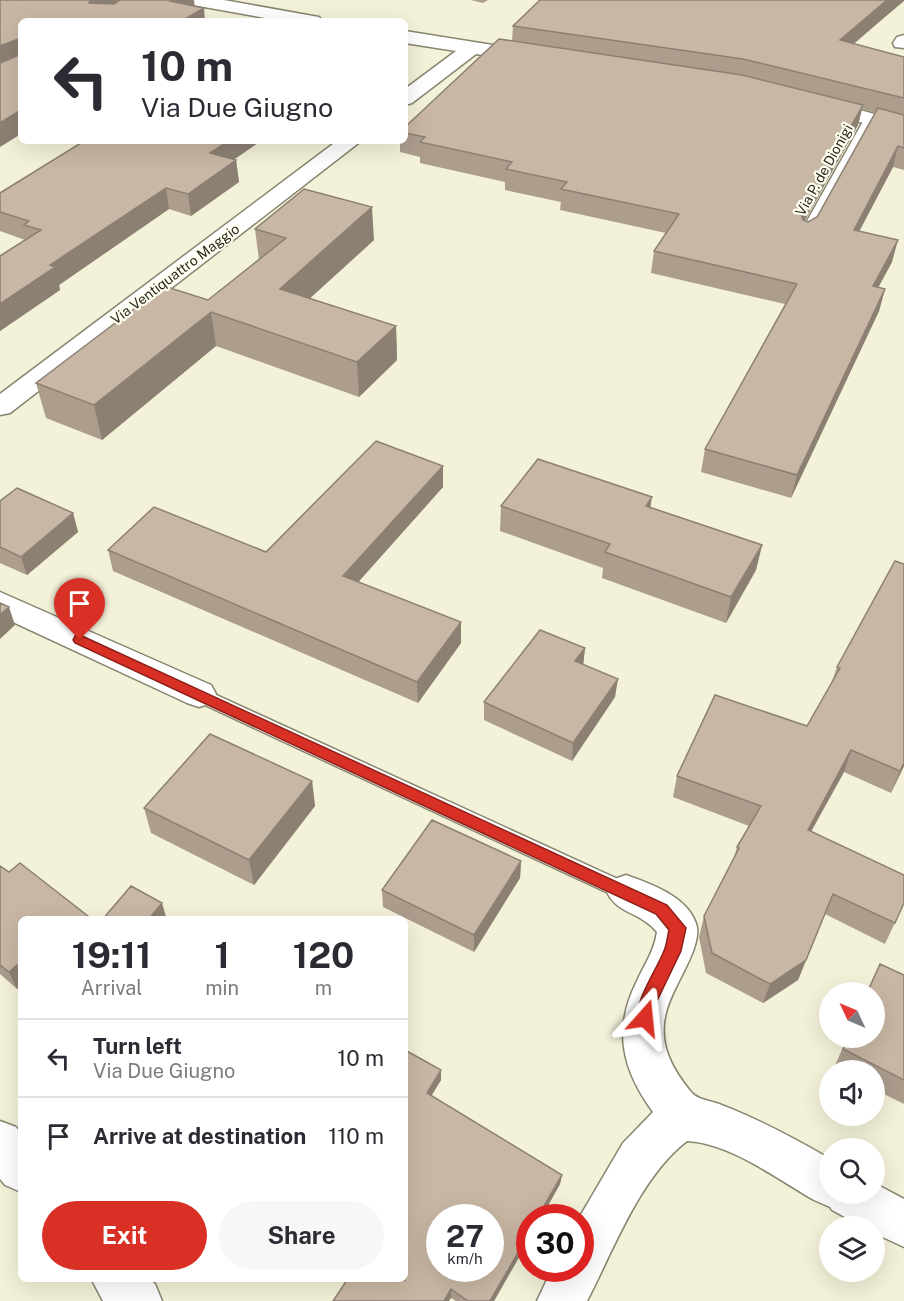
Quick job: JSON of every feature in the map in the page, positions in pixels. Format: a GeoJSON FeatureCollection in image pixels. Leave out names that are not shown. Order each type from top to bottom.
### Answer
{"type":"FeatureCollection","features":[{"type":"Feature","properties":{"kind":"street"},"geometry":{"type":"LineString","coordinates":[[193,0],[296,18]]}},
{"type":"Feature","properties":{"kind":"street"},"geometry":{"type":"LineString","coordinates":[[408,37],[552,60]]}},
{"type":"Feature","properties":{"kind":"street"},"geometry":{"type":"LineString","coordinates":[[408,97],[472,48]]}},
{"type":"Feature","properties":{"kind":"street"},"geometry":{"type":"LineString","coordinates":[[801,101],[904,128]]}},
{"type":"Feature","properties":{"kind":"street","name":"Via Ventiquattro Maggio"},"geometry":{"type":"LineString","coordinates":[[0,407],[346,144]]}},
{"type":"Feature","properties":{"kind":"street"},"geometry":{"type":"LineString","coordinates":[[0,603],[199,694]]}},
{"type":"Feature","properties":{"kind":"street"},"geometry":{"type":"LineString","coordinates":[[626,892],[662,909],[677,928],[673,951],[648,1002],[642,1034],[649,1066],[664,1095],[686,1119]]}},
{"type":"Feature","properties":{"kind":"street"},"geometry":{"type":"LineString","coordinates":[[594,1237],[643,1154],[664,1129],[686,1119],[716,1123],[819,1178]]}},
{"type":"Feature","properties":{"kind":"street"},"geometry":{"type":"LineString","coordinates":[[0,1143],[18,1165]]}},
{"type":"Feature","properties":{"kind":"street"},"geometry":{"type":"LineString","coordinates":[[867,1204],[904,1224]]}},
{"type":"Feature","properties":{"kind":"street"},"geometry":{"type":"LineString","coordinates":[[118,1282],[138,1301]]}},
{"type":"Feature","properties":{"kind":"street"},"geometry":{"type":"LineString","coordinates":[[561,1301],[571,1282]]}},
{"type":"Feature","properties":{"kind":"lane","name":"Via P. de Dionigi"},"geometry":{"type":"LineString","coordinates":[[804,237],[871,118]]}},
{"type":"Feature","properties":{"kind":"lane"},"geometry":{"type":"LineString","coordinates":[[199,694],[626,892]]}},
{"type":"Feature","properties":{"kind":"building"},"geometry":{"type":"Polygon","coordinates":[[[0,0],[90,0],[89,3],[114,4],[120,0],[171,0],[204,8],[187,18],[18,18],[18,39],[0,46],[0,0]]]}},
{"type":"Feature","properties":{"kind":"building"},"geometry":{"type":"Polygon","coordinates":[[[540,0],[887,0],[840,40],[904,57],[904,98],[743,59],[513,26],[540,0]]]}},
{"type":"Feature","properties":{"kind":"building"},"geometry":{"type":"Polygon","coordinates":[[[18,39],[18,112],[0,123],[0,63],[17,56],[18,39]]]}},
{"type":"Feature","properties":{"kind":"building"},"geometry":{"type":"Polygon","coordinates":[[[499,39],[742,75],[863,105],[801,214],[803,220],[808,222],[817,217],[878,108],[904,115],[904,148],[898,146],[854,230],[898,240],[873,286],[885,289],[797,475],[705,449],[797,284],[654,251],[679,214],[561,189],[567,182],[506,169],[512,162],[420,142],[425,137],[408,134],[408,124],[499,39]]]}},
{"type":"Feature","properties":{"kind":"building"},"geometry":{"type":"Polygon","coordinates":[[[79,144],[224,144],[210,153],[236,160],[188,194],[166,188],[50,265],[55,267],[0,304],[0,256],[41,230],[24,225],[29,221],[0,212],[0,193],[79,144]]]}},
{"type":"Feature","properties":{"kind":"building"},"geometry":{"type":"Polygon","coordinates":[[[304,189],[372,207],[280,289],[396,326],[357,362],[211,312],[94,405],[36,383],[164,286],[208,300],[286,238],[255,229],[304,189]]]}},
{"type":"Feature","properties":{"kind":"building"},"geometry":{"type":"Polygon","coordinates":[[[376,441],[443,466],[343,576],[461,622],[417,682],[108,550],[154,507],[266,552],[376,441]]]}},
{"type":"Feature","properties":{"kind":"building"},"geometry":{"type":"Polygon","coordinates":[[[538,459],[652,497],[646,506],[762,545],[731,597],[605,552],[610,544],[501,506],[538,459]]]}},
{"type":"Feature","properties":{"kind":"building"},"geometry":{"type":"Polygon","coordinates":[[[17,488],[73,513],[21,557],[0,547],[0,501],[17,488]]]}},
{"type":"Feature","properties":{"kind":"building"},"geometry":{"type":"Polygon","coordinates":[[[895,561],[904,564],[904,763],[900,771],[851,750],[808,830],[904,875],[904,903],[895,923],[833,894],[806,960],[770,984],[712,953],[704,916],[739,848],[737,847],[761,806],[677,776],[715,695],[807,726],[840,668],[837,667],[895,561]]]}},
{"type":"Feature","properties":{"kind":"building"},"geometry":{"type":"Polygon","coordinates":[[[0,603],[9,607],[0,615],[0,603]]]}},
{"type":"Feature","properties":{"kind":"building"},"geometry":{"type":"Polygon","coordinates":[[[540,630],[585,648],[575,661],[618,679],[573,743],[484,702],[540,630]]]}},
{"type":"Feature","properties":{"kind":"building"},"geometry":{"type":"Polygon","coordinates":[[[210,734],[312,781],[249,860],[144,808],[210,734]]]}},
{"type":"Feature","properties":{"kind":"building"},"geometry":{"type":"Polygon","coordinates":[[[432,820],[521,861],[474,935],[382,890],[432,820]]]}},
{"type":"Feature","properties":{"kind":"building"},"geometry":{"type":"Polygon","coordinates":[[[20,863],[88,916],[18,916],[18,966],[9,972],[0,965],[0,866],[9,872],[20,863]]]}},
{"type":"Feature","properties":{"kind":"building"},"geometry":{"type":"Polygon","coordinates":[[[131,886],[162,903],[151,916],[105,916],[131,886]]]}},
{"type":"Feature","properties":{"kind":"building"},"geometry":{"type":"Polygon","coordinates":[[[880,964],[904,975],[904,1080],[885,1070],[885,1060],[865,1060],[843,1049],[885,1048],[885,982],[872,982],[880,964]]]}},
{"type":"Feature","properties":{"kind":"building"},"geometry":{"type":"Polygon","coordinates":[[[408,1052],[441,1070],[427,1093],[562,1175],[545,1204],[516,1204],[516,1256],[504,1277],[504,1204],[426,1204],[426,1282],[501,1282],[490,1301],[468,1301],[451,1289],[444,1301],[333,1301],[346,1282],[408,1282],[408,1052]]]}},
{"type":"Feature","properties":{"kind":"route"},"geometry":{"type":"LineString","coordinates":[[80,640],[662,909],[677,928],[673,951],[648,1002],[645,1018]]}}]}
